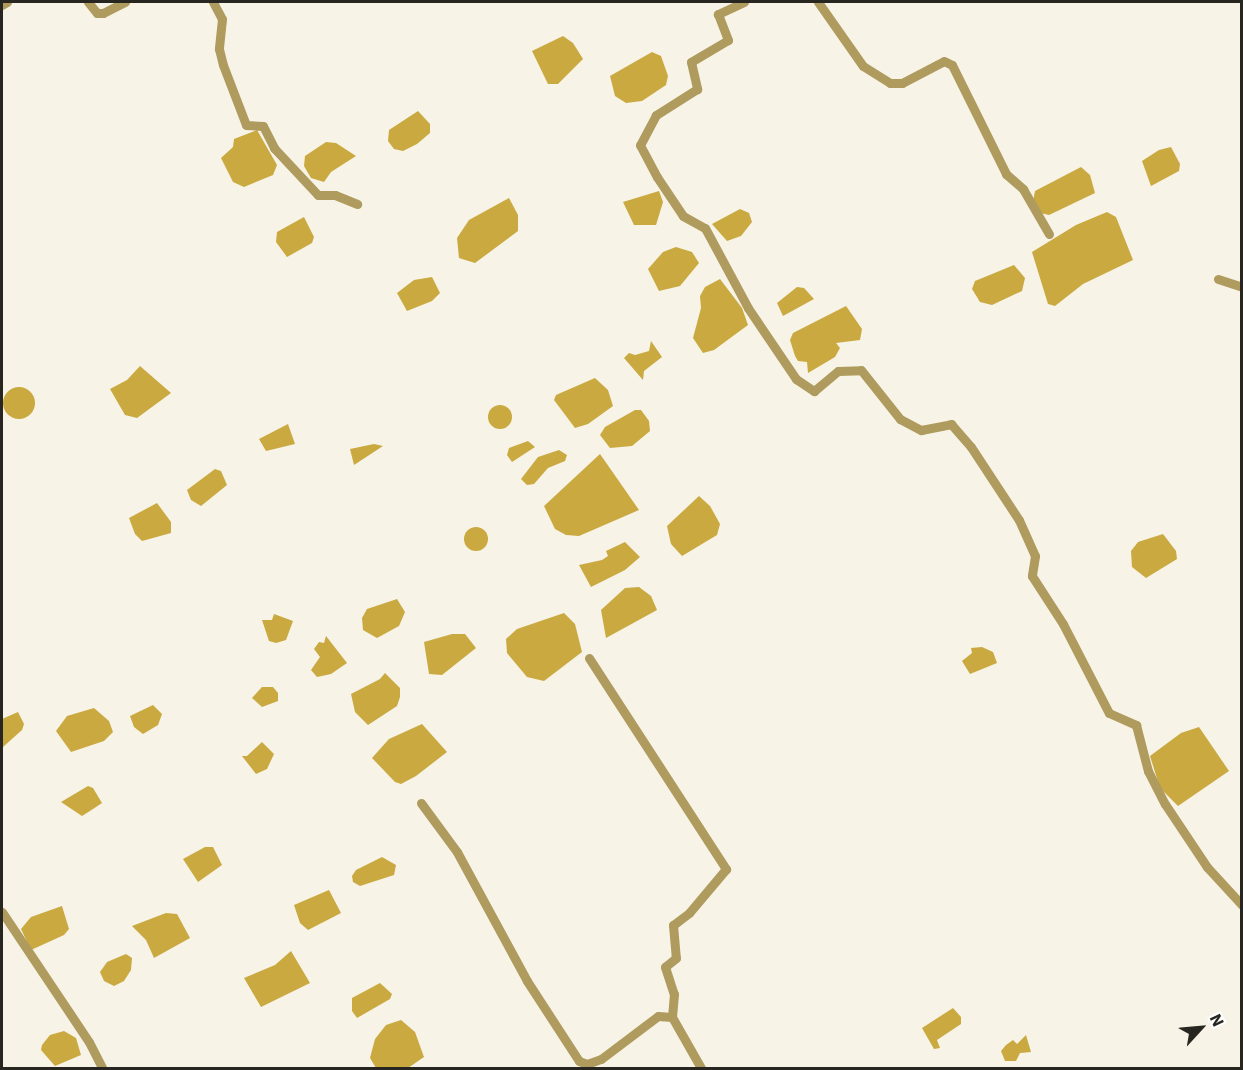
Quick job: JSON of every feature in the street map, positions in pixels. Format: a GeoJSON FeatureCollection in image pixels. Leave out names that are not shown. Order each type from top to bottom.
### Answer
{"type":"FeatureCollection","features":[{"type":"Feature","properties":{"kind":"street"},"geometry":{"type":"LineString","coordinates":[[2,5],[7,2]]}},
{"type":"Feature","properties":{"kind":"street"},"geometry":{"type":"LineString","coordinates":[[88,2],[97,13],[103,13],[125,2]]}},
{"type":"Feature","properties":{"kind":"street"},"geometry":{"type":"LineString","coordinates":[[213,2],[222,19],[219,49],[223,65],[246,125],[263,126],[274,148],[318,195],[335,195],[357,204]]}},
{"type":"Feature","properties":{"kind":"street"},"geometry":{"type":"LineString","coordinates":[[744,2],[718,14],[728,40],[691,62],[697,89],[656,115],[640,145],[657,177],[683,216],[705,228],[748,308],[796,379],[814,391],[838,371],[861,370],[900,419],[921,430],[951,424],[971,447],[1019,520],[1035,556],[1032,576],[1063,624],[1108,713],[1136,725],[1148,771],[1166,804],[1207,867],[1242,905]]}},
{"type":"Feature","properties":{"kind":"street"},"geometry":{"type":"LineString","coordinates":[[818,2],[863,66],[890,83],[902,83],[944,61],[952,65],[1006,174],[1023,189],[1049,234]]}},
{"type":"Feature","properties":{"kind":"street"},"geometry":{"type":"LineString","coordinates":[[1218,279],[1242,287]]}},
{"type":"Feature","properties":{"kind":"street"},"geometry":{"type":"LineString","coordinates":[[589,658],[726,869],[689,913],[673,925],[676,958],[665,968],[674,994],[672,1017],[701,1068]]}},
{"type":"Feature","properties":{"kind":"street"},"geometry":{"type":"LineString","coordinates":[[421,803],[456,852],[527,981],[579,1061],[587,1064],[601,1059],[658,1016],[672,1017]]}},
{"type":"Feature","properties":{"kind":"street"},"geometry":{"type":"LineString","coordinates":[[2,912],[89,1042],[102,1068]]}},
{"type":"Feature","properties":{"kind":"shaded area"},"geometry":{"type":"Polygon","coordinates":[[[563,36],[573,43],[583,59],[558,84],[548,84],[532,51],[563,36]]]}},
{"type":"Feature","properties":{"kind":"shaded area"},"geometry":{"type":"Polygon","coordinates":[[[652,52],[661,56],[668,76],[666,85],[642,101],[626,103],[615,96],[610,76],[652,52]]]}},
{"type":"Feature","properties":{"kind":"shaded area"},"geometry":{"type":"Polygon","coordinates":[[[418,111],[430,124],[430,133],[417,144],[403,151],[394,149],[388,141],[389,130],[418,111]]]}},
{"type":"Feature","properties":{"kind":"shaded area"},"geometry":{"type":"Polygon","coordinates":[[[257,130],[277,165],[273,175],[244,187],[233,182],[221,158],[233,147],[234,139],[257,130]]]}},
{"type":"Feature","properties":{"kind":"shaded area"},"geometry":{"type":"Polygon","coordinates":[[[326,142],[336,143],[356,156],[331,172],[324,182],[311,178],[304,166],[305,156],[326,142]]]}},
{"type":"Feature","properties":{"kind":"shaded area"},"geometry":{"type":"Polygon","coordinates":[[[1171,147],[1180,164],[1179,171],[1151,186],[1142,161],[1159,150],[1171,147]]]}},
{"type":"Feature","properties":{"kind":"shaded area"},"geometry":{"type":"Polygon","coordinates":[[[1081,167],[1090,175],[1095,193],[1049,215],[1040,213],[1033,202],[1035,191],[1081,167]]]}},
{"type":"Feature","properties":{"kind":"shaded area"},"geometry":{"type":"Polygon","coordinates":[[[659,191],[663,202],[656,225],[634,225],[623,202],[659,191]]]}},
{"type":"Feature","properties":{"kind":"shaded area"},"geometry":{"type":"Polygon","coordinates":[[[509,198],[518,215],[518,231],[475,263],[459,258],[457,238],[469,220],[509,198]]]}},
{"type":"Feature","properties":{"kind":"shaded area"},"geometry":{"type":"Polygon","coordinates":[[[740,209],[749,213],[752,222],[741,236],[727,241],[712,224],[740,209]]]}},
{"type":"Feature","properties":{"kind":"shaded area"},"geometry":{"type":"Polygon","coordinates":[[[1107,212],[1116,217],[1133,260],[1083,284],[1055,306],[1048,304],[1032,252],[1076,225],[1107,212]]]}},
{"type":"Feature","properties":{"kind":"shaded area"},"geometry":{"type":"Polygon","coordinates":[[[304,217],[314,237],[312,243],[287,257],[276,242],[277,232],[304,217]]]}},
{"type":"Feature","properties":{"kind":"shaded area"},"geometry":{"type":"Polygon","coordinates":[[[676,247],[692,252],[699,263],[680,286],[659,291],[648,269],[663,252],[676,247]]]}},
{"type":"Feature","properties":{"kind":"shaded area"},"geometry":{"type":"Polygon","coordinates":[[[1014,265],[1025,278],[1022,291],[992,305],[980,302],[972,289],[975,281],[1014,265]]]}},
{"type":"Feature","properties":{"kind":"shaded area"},"geometry":{"type":"Polygon","coordinates":[[[432,277],[440,293],[432,301],[407,311],[397,293],[414,280],[432,277]]]}},
{"type":"Feature","properties":{"kind":"shaded area"},"geometry":{"type":"Polygon","coordinates":[[[720,279],[742,308],[748,325],[714,350],[703,353],[693,338],[701,308],[700,296],[705,287],[720,279]]]}},
{"type":"Feature","properties":{"kind":"shaded area"},"geometry":{"type":"Polygon","coordinates":[[[797,287],[804,288],[814,299],[783,316],[777,303],[797,287]]]}},
{"type":"Feature","properties":{"kind":"shaded area"},"geometry":{"type":"Polygon","coordinates":[[[846,306],[862,329],[860,340],[836,343],[840,348],[835,357],[808,373],[807,362],[798,361],[795,356],[790,340],[793,333],[846,306]]]}},
{"type":"Feature","properties":{"kind":"shaded area"},"geometry":{"type":"Polygon","coordinates":[[[651,341],[662,357],[644,371],[643,380],[624,358],[629,353],[635,355],[649,351],[651,341]]]}},
{"type":"Feature","properties":{"kind":"shaded area"},"geometry":{"type":"Polygon","coordinates":[[[140,366],[171,393],[137,418],[125,415],[110,389],[127,380],[140,366]]]}},
{"type":"Feature","properties":{"kind":"shaded area"},"geometry":{"type":"Polygon","coordinates":[[[595,378],[608,390],[613,406],[588,424],[575,428],[554,400],[556,395],[595,378]]]}},
{"type":"Feature","properties":{"kind":"shaded area"},"geometry":{"type":"Polygon","coordinates":[[[19,387],[31,391],[35,403],[31,415],[19,419],[7,415],[3,403],[7,391],[19,387]]]}},
{"type":"Feature","properties":{"kind":"shaded area"},"geometry":{"type":"Polygon","coordinates":[[[500,405],[509,408],[512,417],[509,426],[500,429],[491,426],[488,417],[491,408],[500,405]]]}},
{"type":"Feature","properties":{"kind":"shaded area"},"geometry":{"type":"Polygon","coordinates":[[[635,410],[641,410],[649,421],[650,431],[632,446],[610,448],[600,435],[605,427],[635,410]]]}},
{"type":"Feature","properties":{"kind":"shaded area"},"geometry":{"type":"Polygon","coordinates":[[[288,424],[295,444],[266,451],[259,439],[288,424]]]}},
{"type":"Feature","properties":{"kind":"shaded area"},"geometry":{"type":"Polygon","coordinates":[[[528,441],[535,447],[512,462],[507,455],[509,448],[528,441]]]}},
{"type":"Feature","properties":{"kind":"shaded area"},"geometry":{"type":"Polygon","coordinates":[[[374,444],[383,446],[354,465],[350,449],[374,444]]]}},
{"type":"Feature","properties":{"kind":"shaded area"},"geometry":{"type":"Polygon","coordinates":[[[559,450],[567,455],[565,461],[548,468],[534,484],[527,485],[521,479],[538,457],[559,450]]]}},
{"type":"Feature","properties":{"kind":"shaded area"},"geometry":{"type":"Polygon","coordinates":[[[600,454],[639,510],[579,536],[566,535],[555,529],[544,506],[600,454]]]}},
{"type":"Feature","properties":{"kind":"shaded area"},"geometry":{"type":"Polygon","coordinates":[[[215,469],[221,471],[227,485],[201,506],[191,500],[187,490],[215,469]]]}},
{"type":"Feature","properties":{"kind":"shaded area"},"geometry":{"type":"Polygon","coordinates":[[[699,496],[710,506],[720,524],[717,535],[682,556],[671,544],[667,526],[699,496]]]}},
{"type":"Feature","properties":{"kind":"shaded area"},"geometry":{"type":"Polygon","coordinates":[[[157,503],[171,522],[171,533],[142,541],[135,534],[129,518],[157,503]]]}},
{"type":"Feature","properties":{"kind":"shaded area"},"geometry":{"type":"Polygon","coordinates":[[[476,527],[484,531],[488,539],[484,547],[476,551],[468,547],[464,539],[468,531],[476,527]]]}},
{"type":"Feature","properties":{"kind":"shaded area"},"geometry":{"type":"Polygon","coordinates":[[[1163,534],[1176,551],[1177,559],[1146,578],[1132,567],[1131,551],[1138,542],[1163,534]]]}},
{"type":"Feature","properties":{"kind":"shaded area"},"geometry":{"type":"Polygon","coordinates":[[[625,542],[640,557],[625,570],[591,587],[579,565],[602,560],[608,556],[606,551],[625,542]]]}},
{"type":"Feature","properties":{"kind":"shaded area"},"geometry":{"type":"Polygon","coordinates":[[[639,587],[651,596],[657,610],[606,638],[601,610],[625,588],[639,587]]]}},
{"type":"Feature","properties":{"kind":"shaded area"},"geometry":{"type":"Polygon","coordinates":[[[397,599],[405,612],[399,626],[377,638],[363,630],[362,618],[367,609],[397,599]]]}},
{"type":"Feature","properties":{"kind":"shaded area"},"geometry":{"type":"Polygon","coordinates":[[[564,613],[575,624],[582,652],[544,681],[527,677],[507,653],[506,639],[517,629],[564,613]]]}},
{"type":"Feature","properties":{"kind":"shaded area"},"geometry":{"type":"Polygon","coordinates":[[[274,614],[293,621],[286,640],[276,643],[269,641],[262,620],[272,620],[274,614]]]}},
{"type":"Feature","properties":{"kind":"shaded area"},"geometry":{"type":"Polygon","coordinates":[[[452,634],[465,634],[476,648],[442,675],[429,674],[424,642],[452,634]]]}},
{"type":"Feature","properties":{"kind":"shaded area"},"geometry":{"type":"Polygon","coordinates":[[[326,636],[347,663],[331,674],[317,677],[311,670],[320,657],[314,649],[319,642],[324,643],[326,636]]]}},
{"type":"Feature","properties":{"kind":"shaded area"},"geometry":{"type":"Polygon","coordinates":[[[982,647],[993,652],[997,663],[970,674],[962,661],[972,653],[971,648],[982,647]]]}},
{"type":"Feature","properties":{"kind":"shaded area"},"geometry":{"type":"Polygon","coordinates":[[[385,673],[400,688],[400,697],[397,706],[368,725],[355,712],[351,694],[380,679],[385,673]]]}},
{"type":"Feature","properties":{"kind":"shaded area"},"geometry":{"type":"Polygon","coordinates":[[[262,687],[273,687],[278,693],[278,701],[262,707],[252,698],[262,687]]]}},
{"type":"Feature","properties":{"kind":"shaded area"},"geometry":{"type":"Polygon","coordinates":[[[153,705],[162,714],[158,725],[143,734],[134,727],[130,716],[153,705]]]}},
{"type":"Feature","properties":{"kind":"shaded area"},"geometry":{"type":"Polygon","coordinates":[[[94,708],[109,721],[113,732],[104,741],[71,752],[56,731],[67,716],[94,708]]]}},
{"type":"Feature","properties":{"kind":"shaded area"},"geometry":{"type":"Polygon","coordinates":[[[18,712],[24,724],[22,730],[3,747],[2,719],[18,712]]]}},
{"type":"Feature","properties":{"kind":"shaded area"},"geometry":{"type":"Polygon","coordinates":[[[422,724],[447,752],[416,776],[401,784],[395,782],[372,758],[389,739],[422,724]]]}},
{"type":"Feature","properties":{"kind":"shaded area"},"geometry":{"type":"Polygon","coordinates":[[[1199,727],[1229,771],[1178,806],[1160,788],[1150,756],[1181,733],[1199,727]]]}},
{"type":"Feature","properties":{"kind":"shaded area"},"geometry":{"type":"Polygon","coordinates":[[[262,742],[274,754],[267,769],[256,774],[242,756],[247,756],[262,742]]]}},
{"type":"Feature","properties":{"kind":"shaded area"},"geometry":{"type":"Polygon","coordinates":[[[88,786],[93,788],[102,803],[82,816],[61,802],[88,786]]]}},
{"type":"Feature","properties":{"kind":"shaded area"},"geometry":{"type":"Polygon","coordinates":[[[205,847],[213,847],[222,865],[198,882],[183,859],[205,847]]]}},
{"type":"Feature","properties":{"kind":"shaded area"},"geometry":{"type":"Polygon","coordinates":[[[382,857],[396,865],[394,875],[360,886],[353,882],[352,876],[356,870],[382,857]]]}},
{"type":"Feature","properties":{"kind":"shaded area"},"geometry":{"type":"Polygon","coordinates":[[[329,890],[341,913],[308,930],[300,923],[294,905],[329,890]]]}},
{"type":"Feature","properties":{"kind":"shaded area"},"geometry":{"type":"Polygon","coordinates":[[[62,906],[69,929],[64,935],[31,950],[21,929],[31,917],[62,906]]]}},
{"type":"Feature","properties":{"kind":"shaded area"},"geometry":{"type":"Polygon","coordinates":[[[166,913],[177,914],[190,938],[154,958],[146,940],[132,926],[166,913]]]}},
{"type":"Feature","properties":{"kind":"shaded area"},"geometry":{"type":"Polygon","coordinates":[[[291,951],[310,983],[261,1007],[244,978],[275,965],[291,951]]]}},
{"type":"Feature","properties":{"kind":"shaded area"},"geometry":{"type":"Polygon","coordinates":[[[126,954],[132,958],[131,970],[124,981],[114,986],[104,981],[100,972],[107,962],[126,954]]]}},
{"type":"Feature","properties":{"kind":"shaded area"},"geometry":{"type":"Polygon","coordinates":[[[380,983],[392,994],[390,999],[357,1018],[352,1011],[352,998],[380,983]]]}},
{"type":"Feature","properties":{"kind":"shaded area"},"geometry":{"type":"Polygon","coordinates":[[[953,1008],[961,1017],[961,1024],[937,1040],[940,1048],[934,1049],[922,1028],[953,1008]]]}},
{"type":"Feature","properties":{"kind":"shaded area"},"geometry":{"type":"Polygon","coordinates":[[[401,1020],[415,1032],[424,1057],[408,1068],[376,1068],[370,1058],[375,1039],[386,1025],[401,1020]]]}},
{"type":"Feature","properties":{"kind":"shaded area"},"geometry":{"type":"Polygon","coordinates":[[[64,1031],[76,1038],[81,1055],[55,1066],[41,1050],[42,1045],[50,1035],[64,1031]]]}},
{"type":"Feature","properties":{"kind":"shaded area"},"geometry":{"type":"Polygon","coordinates":[[[1026,1035],[1031,1052],[1020,1053],[1016,1061],[1005,1061],[1001,1051],[1013,1040],[1017,1044],[1026,1035]]]}}]}
